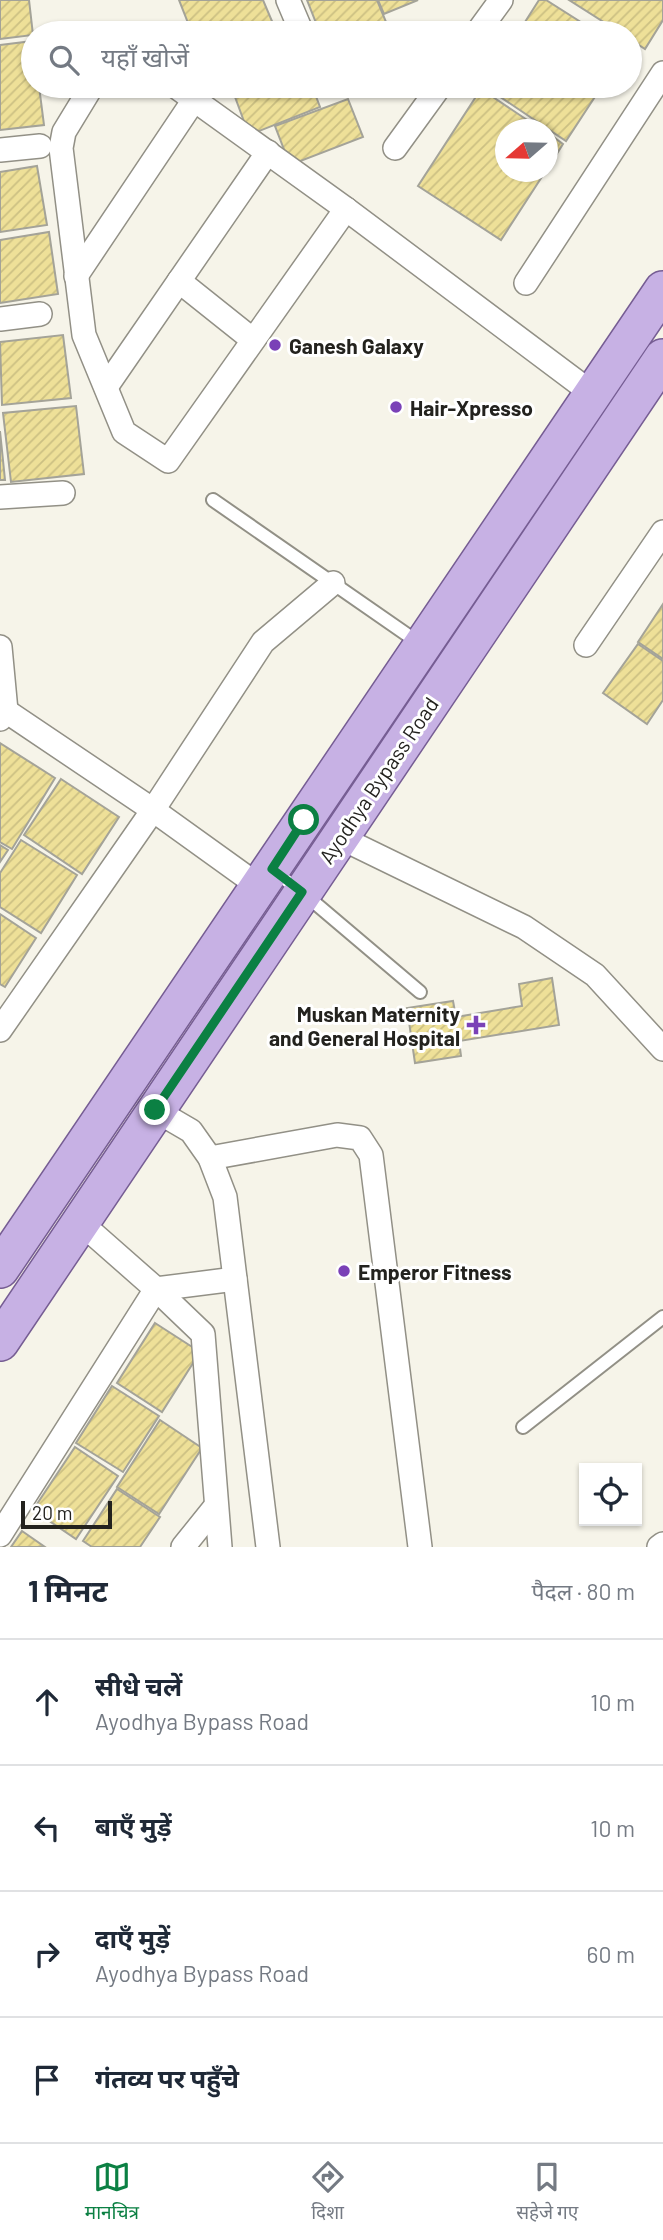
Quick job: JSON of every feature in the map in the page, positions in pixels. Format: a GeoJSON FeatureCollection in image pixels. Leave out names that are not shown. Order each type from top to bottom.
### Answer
{"type":"FeatureCollection","features":[{"type":"Feature","properties":{"kind":"main road","name":"Ayodhya Bypass Road"},"geometry":{"type":"LineString","coordinates":[[0,1269],[663,290]]}},
{"type":"Feature","properties":{"kind":"main road","name":"Ayodhya Bypass Road"},"geometry":{"type":"LineString","coordinates":[[0,1342],[663,358]]}},
{"type":"Feature","properties":{"kind":"street"},"geometry":{"type":"LineString","coordinates":[[288,0],[297,21]]}},
{"type":"Feature","properties":{"kind":"street"},"geometry":{"type":"LineString","coordinates":[[486,21],[501,0]]}},
{"type":"Feature","properties":{"kind":"street"},"geometry":{"type":"LineString","coordinates":[[526,283],[663,73]]}},
{"type":"Feature","properties":{"kind":"street"},"geometry":{"type":"LineString","coordinates":[[85,98],[64,132],[61,148],[84,335],[124,432],[168,461],[346,209]]}},
{"type":"Feature","properties":{"kind":"street"},"geometry":{"type":"LineString","coordinates":[[191,98],[346,209],[593,394]]}},
{"type":"Feature","properties":{"kind":"street"},"geometry":{"type":"LineString","coordinates":[[395,148],[431,98]]}},
{"type":"Feature","properties":{"kind":"street"},"geometry":{"type":"LineString","coordinates":[[76,275],[194,100]]}},
{"type":"Feature","properties":{"kind":"street"},"geometry":{"type":"LineString","coordinates":[[0,150],[40,146]]}},
{"type":"Feature","properties":{"kind":"street"},"geometry":{"type":"LineString","coordinates":[[106,387],[268,152]]}},
{"type":"Feature","properties":{"kind":"street"},"geometry":{"type":"LineString","coordinates":[[179,281],[253,340]]}},
{"type":"Feature","properties":{"kind":"street"},"geometry":{"type":"LineString","coordinates":[[0,319],[40,314]]}},
{"type":"Feature","properties":{"kind":"street"},"geometry":{"type":"LineString","coordinates":[[0,497],[63,494]]}},
{"type":"Feature","properties":{"kind":"street"},"geometry":{"type":"LineString","coordinates":[[586,645],[663,532]]}},
{"type":"Feature","properties":{"kind":"street"},"geometry":{"type":"LineString","coordinates":[[0,1030],[153,810],[263,642],[333,583]]}},
{"type":"Feature","properties":{"kind":"street"},"geometry":{"type":"LineString","coordinates":[[0,647],[3,715],[266,878]]}},
{"type":"Feature","properties":{"kind":"street"},"geometry":{"type":"LineString","coordinates":[[339,837],[524,927],[595,975],[663,1049]]}},
{"type":"Feature","properties":{"kind":"street"},"geometry":{"type":"LineString","coordinates":[[155,1110],[191,1131],[210,1158],[225,1197],[268,1547]]}},
{"type":"Feature","properties":{"kind":"street"},"geometry":{"type":"LineString","coordinates":[[210,1158],[337,1135],[360,1138],[371,1156],[420,1547]]}},
{"type":"Feature","properties":{"kind":"street"},"geometry":{"type":"LineString","coordinates":[[81,1223],[203,1334],[220,1547]]}},
{"type":"Feature","properties":{"kind":"street"},"geometry":{"type":"LineString","coordinates":[[156,1289],[235,1279]]}},
{"type":"Feature","properties":{"kind":"street"},"geometry":{"type":"LineString","coordinates":[[0,1535],[156,1289]]}},
{"type":"Feature","properties":{"kind":"street"},"geometry":{"type":"LineString","coordinates":[[183,1547],[216,1506]]}},
{"type":"Feature","properties":{"kind":"lane"},"geometry":{"type":"LineString","coordinates":[[213,500],[422,645]]}},
{"type":"Feature","properties":{"kind":"lane"},"geometry":{"type":"LineString","coordinates":[[266,878],[302,892],[420,992]]}},
{"type":"Feature","properties":{"kind":"lane"},"geometry":{"type":"LineString","coordinates":[[523,1427],[663,1317]]}},
{"type":"Feature","properties":{"kind":"building"},"geometry":{"type":"Polygon","coordinates":[[[0,0],[29,0],[31,21],[21,21],[21,36],[0,39],[0,0]]]}},
{"type":"Feature","properties":{"kind":"building"},"geometry":{"type":"Polygon","coordinates":[[[179,0],[263,0],[272,21],[187,21],[179,0]]]}},
{"type":"Feature","properties":{"kind":"building"},"geometry":{"type":"Polygon","coordinates":[[[307,0],[377,0],[386,21],[315,21],[307,0]]]}},
{"type":"Feature","properties":{"kind":"building"},"geometry":{"type":"Polygon","coordinates":[[[378,0],[418,0],[384,14],[378,0]]]}},
{"type":"Feature","properties":{"kind":"building"},"geometry":{"type":"Polygon","coordinates":[[[539,0],[546,0],[579,21],[526,21],[539,0]]]}},
{"type":"Feature","properties":{"kind":"building"},"geometry":{"type":"Polygon","coordinates":[[[569,0],[663,0],[663,20],[645,49],[642,47],[642,21],[602,21],[569,0]]]}},
{"type":"Feature","properties":{"kind":"building"},"geometry":{"type":"Polygon","coordinates":[[[21,42],[21,98],[41,98],[44,125],[0,130],[0,45],[21,42]]]}},
{"type":"Feature","properties":{"kind":"building"},"geometry":{"type":"Polygon","coordinates":[[[235,98],[317,98],[320,107],[249,135],[235,98]]]}},
{"type":"Feature","properties":{"kind":"building"},"geometry":{"type":"Polygon","coordinates":[[[475,98],[494,98],[526,119],[495,119],[495,182],[539,182],[501,240],[418,186],[475,98]]]}},
{"type":"Feature","properties":{"kind":"building"},"geometry":{"type":"Polygon","coordinates":[[[502,98],[594,98],[566,141],[558,136],[558,119],[533,119],[502,98]]]}},
{"type":"Feature","properties":{"kind":"building"},"geometry":{"type":"Polygon","coordinates":[[[348,99],[363,137],[290,165],[275,126],[348,99]]]}},
{"type":"Feature","properties":{"kind":"building"},"geometry":{"type":"Polygon","coordinates":[[[37,166],[47,225],[0,232],[0,172],[37,166]]]}},
{"type":"Feature","properties":{"kind":"building"},"geometry":{"type":"Polygon","coordinates":[[[49,232],[58,294],[0,303],[0,240],[49,232]]]}},
{"type":"Feature","properties":{"kind":"building"},"geometry":{"type":"Polygon","coordinates":[[[63,335],[71,398],[2,405],[0,342],[63,335]]]}},
{"type":"Feature","properties":{"kind":"building"},"geometry":{"type":"Polygon","coordinates":[[[76,406],[84,474],[11,482],[3,413],[76,406]]]}},
{"type":"Feature","properties":{"kind":"building"},"geometry":{"type":"Polygon","coordinates":[[[0,431],[5,480],[0,480],[0,431]]]}},
{"type":"Feature","properties":{"kind":"building"},"geometry":{"type":"Polygon","coordinates":[[[663,604],[663,659],[638,642],[663,604]]]}},
{"type":"Feature","properties":{"kind":"building"},"geometry":{"type":"Polygon","coordinates":[[[638,644],[663,661],[663,700],[647,724],[603,693],[638,644]]]}},
{"type":"Feature","properties":{"kind":"building"},"geometry":{"type":"Polygon","coordinates":[[[0,743],[55,778],[12,849],[0,842],[0,743]]]}},
{"type":"Feature","properties":{"kind":"building"},"geometry":{"type":"Polygon","coordinates":[[[61,779],[119,817],[82,874],[24,835],[61,779]]]}},
{"type":"Feature","properties":{"kind":"building"},"geometry":{"type":"Polygon","coordinates":[[[21,840],[77,875],[41,933],[0,907],[0,873],[21,840]]]}},
{"type":"Feature","properties":{"kind":"building"},"geometry":{"type":"Polygon","coordinates":[[[0,845],[8,850],[0,862],[0,845]]]}},
{"type":"Feature","properties":{"kind":"building"},"geometry":{"type":"Polygon","coordinates":[[[0,914],[36,938],[5,987],[0,984],[0,914]]]}},
{"type":"Feature","properties":{"kind":"building"},"geometry":{"type":"Polygon","coordinates":[[[552,978],[559,1025],[459,1041],[461,1056],[415,1063],[407,1008],[453,1001],[456,1017],[522,1006],[519,984],[552,978]]]}},
{"type":"Feature","properties":{"kind":"building"},"geometry":{"type":"Polygon","coordinates":[[[155,1323],[200,1352],[162,1412],[117,1383],[155,1323]]]}},
{"type":"Feature","properties":{"kind":"building"},"geometry":{"type":"Polygon","coordinates":[[[112,1386],[159,1416],[123,1472],[76,1443],[112,1386]]]}},
{"type":"Feature","properties":{"kind":"building"},"geometry":{"type":"Polygon","coordinates":[[[160,1420],[202,1448],[159,1514],[117,1487],[160,1420]]]}},
{"type":"Feature","properties":{"kind":"building"},"geometry":{"type":"Polygon","coordinates":[[[75,1447],[118,1476],[76,1539],[33,1510],[75,1447]]]}},
{"type":"Feature","properties":{"kind":"building"},"geometry":{"type":"Polygon","coordinates":[[[117,1489],[160,1517],[140,1547],[92,1547],[83,1541],[117,1489]]]}},
{"type":"Feature","properties":{"kind":"building"},"geometry":{"type":"Polygon","coordinates":[[[22,1531],[45,1547],[11,1547],[22,1531]]]}},
{"type":"Feature","properties":{"kind":"place","name":"Ganesh Galaxy"},"geometry":{"type":"Point","coordinates":[275,345]}},
{"type":"Feature","properties":{"kind":"place","name":"Hair-Xpresso"},"geometry":{"type":"Point","coordinates":[396,407]}},
{"type":"Feature","properties":{"kind":"place","name":"Muskan Maternity and General Hospital"},"geometry":{"type":"Point","coordinates":[476,1025]}},
{"type":"Feature","properties":{"kind":"place","name":"Emperor Fitness"},"geometry":{"type":"Point","coordinates":[344,1271]}},
{"type":"Feature","properties":{"kind":"route"},"geometry":{"type":"LineString","coordinates":[[155,1110],[302,892],[272,869],[304,820]]}}]}
